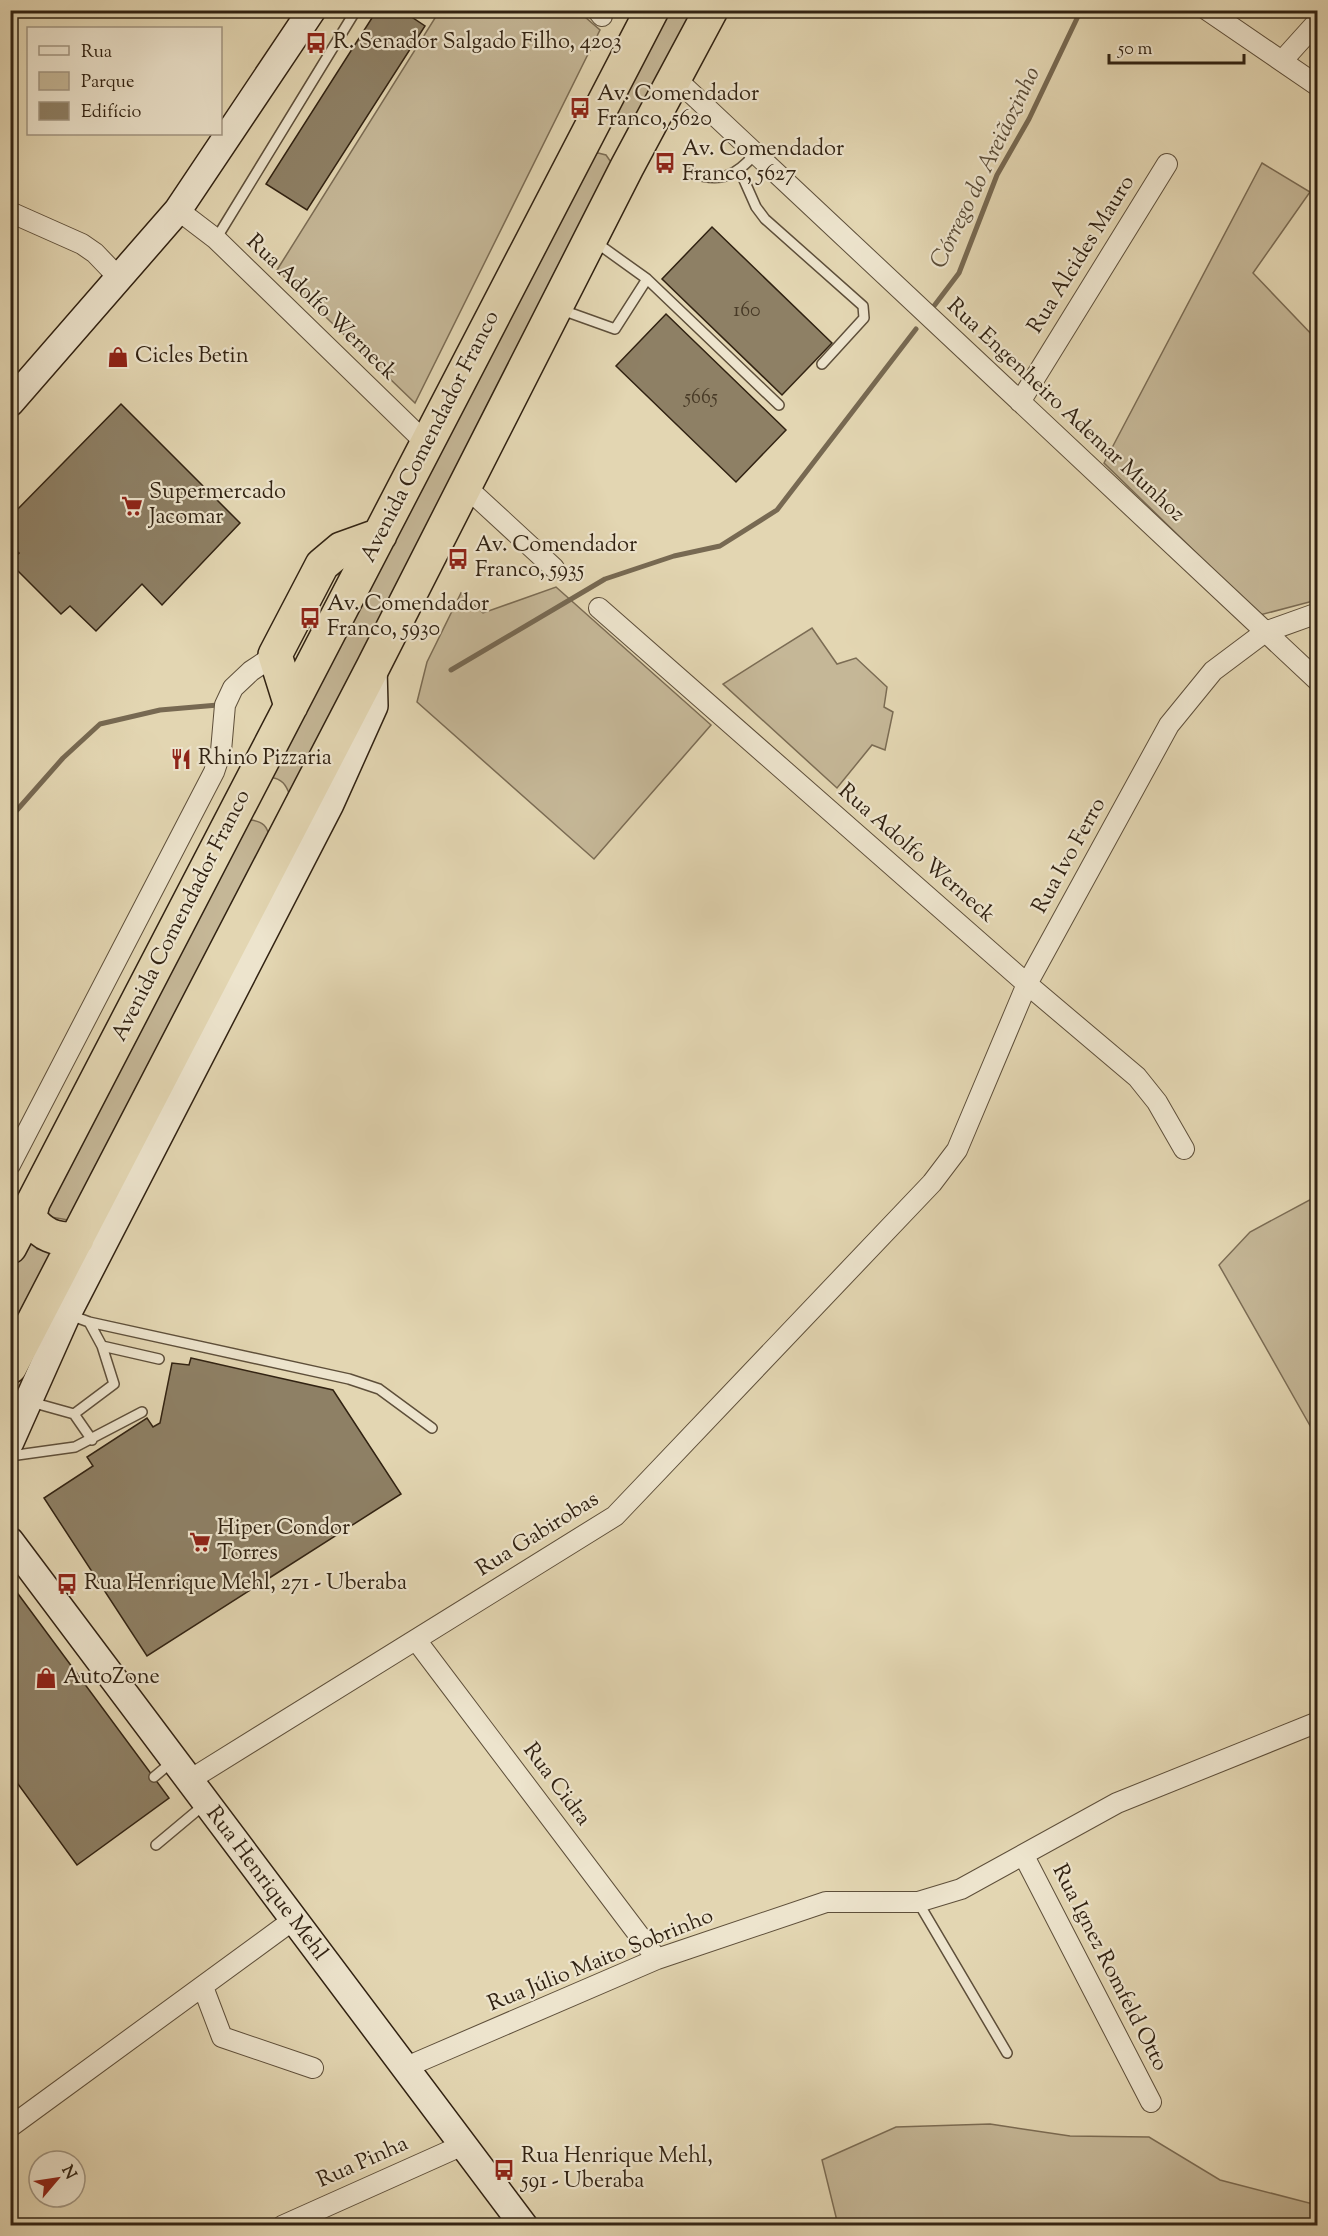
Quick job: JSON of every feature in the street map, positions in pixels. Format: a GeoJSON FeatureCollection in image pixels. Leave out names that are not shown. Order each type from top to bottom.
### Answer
{"type":"FeatureCollection","features":[{"type":"Feature","properties":{"kind":"highway","name":"Avenida Comendador Franco"},"geometry":{"type":"LineString","coordinates":[[10,1247],[652,10]]}},
{"type":"Feature","properties":{"kind":"highway"},"geometry":{"type":"LineString","coordinates":[[10,1367],[373,667],[627,167],[711,10]]}},
{"type":"Feature","properties":{"kind":"highway"},"geometry":{"type":"LineString","coordinates":[[585,140],[597,129],[607,127],[618,131],[627,147],[627,167]]}},
{"type":"Feature","properties":{"kind":"highway"},"geometry":{"type":"LineString","coordinates":[[291,706],[275,655],[322,565],[341,549],[380,535]]}},
{"type":"Feature","properties":{"kind":"highway"},"geometry":{"type":"LineString","coordinates":[[244,798],[255,791],[272,794],[286,806],[291,825]]}},
{"type":"Feature","properties":{"kind":"highway"},"geometry":{"type":"LineString","coordinates":[[33,1203],[29,1218],[41,1233],[59,1240],[77,1239]]}},
{"type":"Feature","properties":{"kind":"main road"},"geometry":{"type":"LineString","coordinates":[[222,135],[312,10]]}},
{"type":"Feature","properties":{"kind":"main road"},"geometry":{"type":"LineString","coordinates":[[10,403],[178,210],[221,136]]}},
{"type":"Feature","properties":{"kind":"main road"},"geometry":{"type":"LineString","coordinates":[[10,1442],[29,1401],[78,1318],[330,804],[374,706],[373,667]]}},
{"type":"Feature","properties":{"kind":"main road","name":"Rua Henrique Mehl"},"geometry":{"type":"LineString","coordinates":[[10,1541],[171,1773],[206,1804],[524,2226]]}},
{"type":"Feature","properties":{"kind":"street"},"geometry":{"type":"LineString","coordinates":[[1207,10],[1317,86]]}},
{"type":"Feature","properties":{"kind":"street"},"geometry":{"type":"LineString","coordinates":[[1282,61],[1317,21]]}},
{"type":"Feature","properties":{"kind":"street","name":"Rua Engenheiro Ademar Munhoz"},"geometry":{"type":"LineString","coordinates":[[675,78],[1317,681]]}},
{"type":"Feature","properties":{"kind":"street","name":"Rua Alcides Mauro"},"geometry":{"type":"LineString","coordinates":[[1020,402],[1167,164]]}},
{"type":"Feature","properties":{"kind":"street","name":"Rua Adolfo Werneck"},"geometry":{"type":"LineString","coordinates":[[178,210],[216,239],[427,444]]}},
{"type":"Feature","properties":{"kind":"street"},"geometry":{"type":"LineString","coordinates":[[10,212],[82,244],[95,253],[119,278]]}},
{"type":"Feature","properties":{"kind":"street"},"geometry":{"type":"LineString","coordinates":[[465,486],[554,567]]}},
{"type":"Feature","properties":{"kind":"street","name":"Rua Adolfo Werneck"},"geometry":{"type":"LineString","coordinates":[[599,608],[1027,984],[1137,1077],[1157,1102],[1184,1149]]}},
{"type":"Feature","properties":{"kind":"street","name":"Rua Ivo Ferro"},"geometry":{"type":"LineString","coordinates":[[932,1183],[957,1150],[1027,984],[1169,725],[1213,671],[1265,632],[1317,612]]}},
{"type":"Feature","properties":{"kind":"street","name":"Avenida Comendador Franco"},"geometry":{"type":"LineString","coordinates":[[10,1165],[214,772],[221,752],[225,705],[233,688],[251,671],[275,655]]}},
{"type":"Feature","properties":{"kind":"street","name":"Rua Gabirobas"},"geometry":{"type":"LineString","coordinates":[[171,1773],[416,1640],[615,1516],[932,1183]]}},
{"type":"Feature","properties":{"kind":"street","name":"Rua Cidra"},"geometry":{"type":"LineString","coordinates":[[416,1640],[657,1959]]}},
{"type":"Feature","properties":{"kind":"street","name":"Rua Júlio Maito Sobrinho"},"geometry":{"type":"LineString","coordinates":[[404,2068],[657,1959],[826,1902],[918,1902],[961,1889],[1117,1803],[1317,1722]]}},
{"type":"Feature","properties":{"kind":"street","name":"Rua Ignez Romfeld Otto"},"geometry":{"type":"LineString","coordinates":[[1024,1856],[1151,2102]]}},
{"type":"Feature","properties":{"kind":"street"},"geometry":{"type":"LineString","coordinates":[[10,2127],[293,1920]]}},
{"type":"Feature","properties":{"kind":"street"},"geometry":{"type":"LineString","coordinates":[[202,1987],[222,2037],[313,2068]]}},
{"type":"Feature","properties":{"kind":"street","name":"Rua Pinha"},"geometry":{"type":"LineString","coordinates":[[282,2226],[463,2145]]}},
{"type":"Feature","properties":{"kind":"lane"},"geometry":{"type":"LineString","coordinates":[[216,239],[356,10]]}},
{"type":"Feature","properties":{"kind":"lane"},"geometry":{"type":"LineString","coordinates":[[690,173],[709,179],[740,171],[756,153]]}},
{"type":"Feature","properties":{"kind":"lane"},"geometry":{"type":"LineString","coordinates":[[740,171],[756,207],[765,219],[863,306],[866,312],[864,318],[822,364]]}},
{"type":"Feature","properties":{"kind":"lane"},"geometry":{"type":"LineString","coordinates":[[592,239],[647,279],[779,405]]}},
{"type":"Feature","properties":{"kind":"lane"},"geometry":{"type":"LineString","coordinates":[[557,308],[615,329],[647,279]]}},
{"type":"Feature","properties":{"kind":"lane"},"geometry":{"type":"LineString","coordinates":[[74,1414],[114,1384],[102,1346],[78,1318]]}},
{"type":"Feature","properties":{"kind":"lane"},"geometry":{"type":"LineString","coordinates":[[78,1318],[350,1378],[379,1389],[432,1428]]}},
{"type":"Feature","properties":{"kind":"lane"},"geometry":{"type":"LineString","coordinates":[[102,1346],[159,1359]]}},
{"type":"Feature","properties":{"kind":"lane"},"geometry":{"type":"LineString","coordinates":[[29,1401],[74,1414],[92,1440]]}},
{"type":"Feature","properties":{"kind":"lane"},"geometry":{"type":"LineString","coordinates":[[10,1456],[75,1447],[142,1412]]}},
{"type":"Feature","properties":{"kind":"lane"},"geometry":{"type":"LineString","coordinates":[[156,1845],[206,1804]]}},
{"type":"Feature","properties":{"kind":"lane"},"geometry":{"type":"LineString","coordinates":[[918,1902],[1007,2053]]}},
{"type":"Feature","properties":{"kind":"green space"},"geometry":{"type":"Polygon","coordinates":[[[440,10],[578,11],[600,30],[415,403],[277,270],[440,10]]]}},
{"type":"Feature","properties":{"kind":"green space"},"geometry":{"type":"Polygon","coordinates":[[[663,11],[700,11],[633,126],[628,119],[615,114],[663,11]]]}},
{"type":"Feature","properties":{"kind":"green space"},"geometry":{"type":"Polygon","coordinates":[[[594,152],[606,155],[613,165],[290,796],[283,783],[270,777],[594,152]]]}},
{"type":"Feature","properties":{"kind":"green space"},"geometry":{"type":"Polygon","coordinates":[[[1262,163],[1310,192],[1253,273],[1317,340],[1317,600],[1260,615],[1104,463],[1262,163]]]}},
{"type":"Feature","properties":{"kind":"green space"},"geometry":{"type":"Polygon","coordinates":[[[556,587],[711,725],[594,859],[417,702],[427,662],[461,593],[483,613],[556,587]]]}},
{"type":"Feature","properties":{"kind":"green space"},"geometry":{"type":"Polygon","coordinates":[[[812,628],[837,664],[856,658],[887,687],[884,707],[893,712],[885,750],[872,745],[837,788],[723,684],[812,628]]]}},
{"type":"Feature","properties":{"kind":"green space"},"geometry":{"type":"Polygon","coordinates":[[[252,820],[264,825],[269,836],[68,1220],[51,1217],[46,1210],[246,823],[252,820]]]}},
{"type":"Feature","properties":{"kind":"green space"},"geometry":{"type":"Polygon","coordinates":[[[1317,1196],[1317,1438],[1219,1265],[1250,1232],[1317,1196]]]}},
{"type":"Feature","properties":{"kind":"green space"},"geometry":{"type":"Polygon","coordinates":[[[30,1234],[37,1249],[52,1252],[11,1336],[11,1273],[30,1234]]]}},
{"type":"Feature","properties":{"kind":"green space"},"geometry":{"type":"Polygon","coordinates":[[[990,2124],[1070,2136],[1149,2137],[1220,2180],[1317,2205],[1317,2225],[838,2225],[822,2160],[896,2127],[990,2124]]]}},
{"type":"Feature","properties":{"kind":"building"},"geometry":{"type":"Polygon","coordinates":[[[377,10],[401,10],[425,26],[307,210],[266,184],[377,10]]]}},
{"type":"Feature","properties":{"kind":"building"},"geometry":{"type":"Polygon","coordinates":[[[712,227],[832,343],[782,395],[662,279],[712,227]]]}},
{"type":"Feature","properties":{"kind":"building"},"geometry":{"type":"Polygon","coordinates":[[[666,314],[786,430],[736,482],[616,366],[666,314]]]}},
{"type":"Feature","properties":{"kind":"building"},"geometry":{"type":"Polygon","coordinates":[[[121,404],[240,523],[162,605],[142,584],[96,631],[70,606],[61,614],[10,563],[19,553],[10,545],[10,517],[121,404]]]}},
{"type":"Feature","properties":{"kind":"building","name":"Hiper Condor Torres"},"geometry":{"type":"Polygon","coordinates":[[[191,1358],[333,1390],[401,1494],[147,1656],[44,1498],[93,1466],[87,1457],[147,1418],[153,1427],[160,1423],[172,1363],[189,1365],[191,1358]]]}},
{"type":"Feature","properties":{"kind":"building","name":"AutoZone"},"geometry":{"type":"Polygon","coordinates":[[[10,1583],[169,1798],[77,1865],[10,1773],[10,1583]]]}},
{"type":"Feature","properties":{"kind":"waterway","name":"Córrego do Areiãozinho"},"geometry":{"type":"LineString","coordinates":[[934,306],[959,273],[997,175],[1029,119],[1081,10]]}},
{"type":"Feature","properties":{"kind":"waterway","name":"Córrego do Areiãozinho"},"geometry":{"type":"LineString","coordinates":[[451,670],[605,579],[674,556],[720,546],[777,510],[916,329]]}},
{"type":"Feature","properties":{"kind":"waterway","name":"Córrego do Areiãozinho"},"geometry":{"type":"LineString","coordinates":[[10,818],[63,758],[100,724],[160,710],[218,705]]}},
{"type":"Feature","properties":{"kind":"place","name":"R. Senador Salgado Filho, 4203"},"geometry":{"type":"Point","coordinates":[316,43]}},
{"type":"Feature","properties":{"kind":"place","name":"Av. Comendador Franco, 5620"},"geometry":{"type":"Point","coordinates":[580,108]}},
{"type":"Feature","properties":{"kind":"place","name":"Av. Comendador Franco, 5627"},"geometry":{"type":"Point","coordinates":[665,163]}},
{"type":"Feature","properties":{"kind":"place","name":"Cicles Betin"},"geometry":{"type":"Point","coordinates":[118,357]}},
{"type":"Feature","properties":{"kind":"place","name":"Supermercado Jacomar"},"geometry":{"type":"Point","coordinates":[132,506]}},
{"type":"Feature","properties":{"kind":"place","name":"Av. Comendador Franco, 5935"},"geometry":{"type":"Point","coordinates":[458,559]}},
{"type":"Feature","properties":{"kind":"place","name":"Av. Comendador Franco, 5930"},"geometry":{"type":"Point","coordinates":[310,618]}},
{"type":"Feature","properties":{"kind":"place","name":"Rhino Pizzaria"},"geometry":{"type":"Point","coordinates":[181,759]}},
{"type":"Feature","properties":{"kind":"place","name":"Hiper Condor Torres"},"geometry":{"type":"Point","coordinates":[200,1542]}},
{"type":"Feature","properties":{"kind":"place","name":"Rua Henrique Mehl, 271 - Uberaba"},"geometry":{"type":"Point","coordinates":[67,1584]}},
{"type":"Feature","properties":{"kind":"place","name":"AutoZone"},"geometry":{"type":"Point","coordinates":[46,1678]}},
{"type":"Feature","properties":{"kind":"place","name":"Rua Henrique Mehl, 591 - Uberaba"},"geometry":{"type":"Point","coordinates":[504,2170]}}]}
